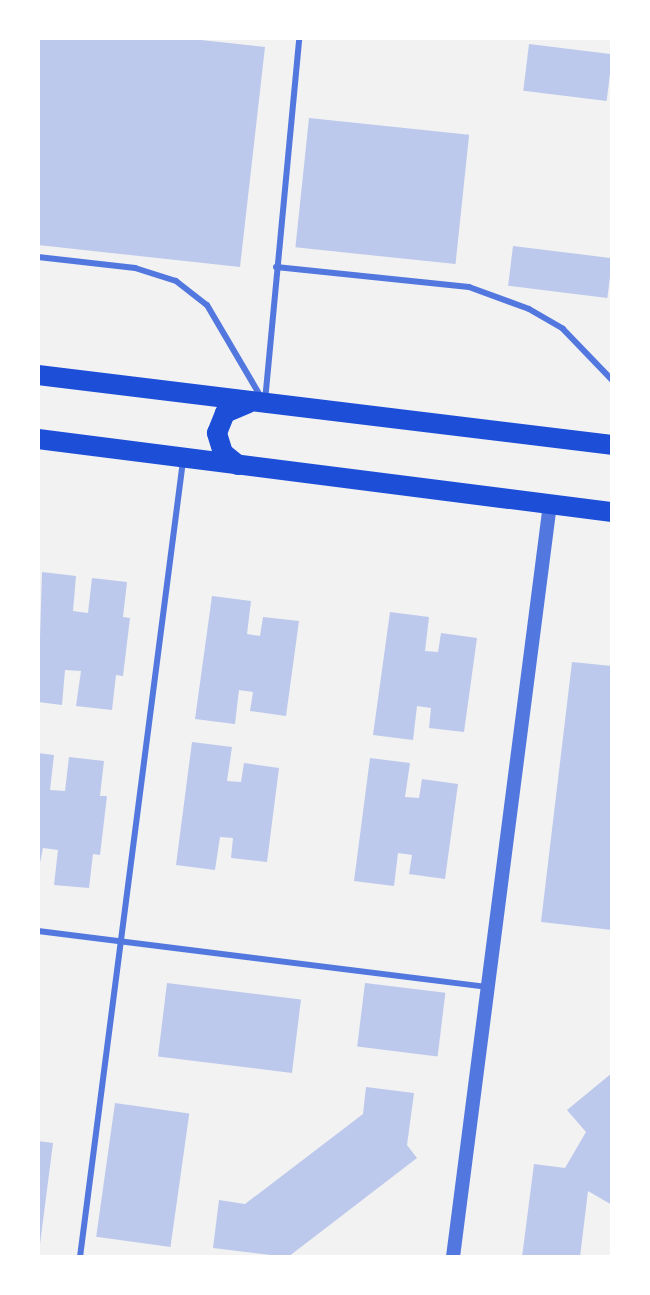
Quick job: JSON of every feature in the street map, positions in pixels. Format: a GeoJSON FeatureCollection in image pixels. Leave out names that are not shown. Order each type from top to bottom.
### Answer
{"type":"FeatureCollection","features":[{"type":"Feature","properties":{"kind":"main road"},"geometry":{"type":"LineString","coordinates":[[38,375],[612,445]]}},
{"type":"Feature","properties":{"kind":"main road"},"geometry":{"type":"LineString","coordinates":[[238,465],[223,453],[217,433],[225,413],[258,403]]}},
{"type":"Feature","properties":{"kind":"main road"},"geometry":{"type":"LineString","coordinates":[[38,439],[612,512]]}},
{"type":"Feature","properties":{"kind":"street"},"geometry":{"type":"LineString","coordinates":[[453,1257],[550,504]]}},
{"type":"Feature","properties":{"kind":"lane"},"geometry":{"type":"LineString","coordinates":[[258,403],[276,267],[299,38]]}},
{"type":"Feature","properties":{"kind":"lane"},"geometry":{"type":"LineString","coordinates":[[38,257],[135,268],[176,281],[207,305],[258,403]]}},
{"type":"Feature","properties":{"kind":"lane"},"geometry":{"type":"LineString","coordinates":[[276,267],[469,287],[529,309],[563,329],[612,380]]}},
{"type":"Feature","properties":{"kind":"lane"},"geometry":{"type":"LineString","coordinates":[[80,1257],[183,458]]}},
{"type":"Feature","properties":{"kind":"lane"},"geometry":{"type":"LineString","coordinates":[[38,931],[488,987]]}},
{"type":"Feature","properties":{"kind":"building"},"geometry":{"type":"Polygon","coordinates":[[[38,38],[183,38],[265,47],[240,267],[38,245],[38,38]]]}},
{"type":"Feature","properties":{"kind":"building"},"geometry":{"type":"Polygon","coordinates":[[[529,44],[612,54],[607,101],[523,91],[529,44]]]}},
{"type":"Feature","properties":{"kind":"building"},"geometry":{"type":"Polygon","coordinates":[[[309,118],[469,135],[456,264],[295,247],[309,118]]]}},
{"type":"Feature","properties":{"kind":"building"},"geometry":{"type":"Polygon","coordinates":[[[513,246],[612,258],[607,298],[508,286],[513,246]]]}},
{"type":"Feature","properties":{"kind":"building"},"geometry":{"type":"Polygon","coordinates":[[[42,572],[76,576],[73,611],[88,613],[92,578],[127,582],[123,617],[130,618],[123,676],[116,675],[112,710],[76,706],[81,671],[65,670],[62,705],[38,702],[42,572]]]}},
{"type":"Feature","properties":{"kind":"building"},"geometry":{"type":"Polygon","coordinates":[[[212,596],[251,601],[247,634],[260,636],[263,617],[299,621],[286,716],[250,711],[253,692],[239,690],[235,724],[195,719],[212,596]]]}},
{"type":"Feature","properties":{"kind":"building"},"geometry":{"type":"Polygon","coordinates":[[[390,612],[429,617],[425,651],[438,652],[441,633],[477,638],[464,732],[429,728],[431,708],[417,706],[413,740],[373,735],[390,612]]]}},
{"type":"Feature","properties":{"kind":"building"},"geometry":{"type":"Polygon","coordinates":[[[572,662],[612,666],[612,930],[541,922],[572,662]]]}},
{"type":"Feature","properties":{"kind":"building"},"geometry":{"type":"Polygon","coordinates":[[[192,742],[232,747],[227,781],[241,782],[244,763],[279,768],[267,862],[231,858],[233,838],[220,837],[215,870],[176,865],[192,742]]]}},
{"type":"Feature","properties":{"kind":"building"},"geometry":{"type":"Polygon","coordinates":[[[38,753],[54,755],[50,790],[65,791],[69,757],[104,761],[100,796],[107,796],[100,855],[93,854],[89,888],[54,885],[58,850],[43,848],[38,872],[38,753]]]}},
{"type":"Feature","properties":{"kind":"building"},"geometry":{"type":"Polygon","coordinates":[[[370,758],[410,763],[405,797],[419,798],[422,779],[458,784],[445,879],[409,874],[412,855],[398,853],[394,886],[354,881],[370,758]]]}},
{"type":"Feature","properties":{"kind":"building"},"geometry":{"type":"Polygon","coordinates":[[[167,983],[301,999],[292,1073],[158,1056],[167,983]]]}},
{"type":"Feature","properties":{"kind":"building"},"geometry":{"type":"Polygon","coordinates":[[[365,983],[445,993],[438,1056],[357,1047],[365,983]]]}},
{"type":"Feature","properties":{"kind":"building"},"geometry":{"type":"Polygon","coordinates":[[[612,1073],[612,1205],[588,1191],[580,1257],[522,1257],[534,1164],[565,1168],[586,1132],[567,1110],[612,1073]]]}},
{"type":"Feature","properties":{"kind":"building"},"geometry":{"type":"Polygon","coordinates":[[[366,1087],[414,1093],[407,1145],[417,1158],[288,1257],[213,1248],[219,1200],[245,1204],[363,1114],[366,1087]]]}},
{"type":"Feature","properties":{"kind":"building"},"geometry":{"type":"Polygon","coordinates":[[[115,1103],[189,1113],[170,1247],[96,1237],[115,1103]]]}},
{"type":"Feature","properties":{"kind":"building"},"geometry":{"type":"Polygon","coordinates":[[[38,1141],[53,1143],[40,1244],[38,1244],[38,1141]]]}}]}
